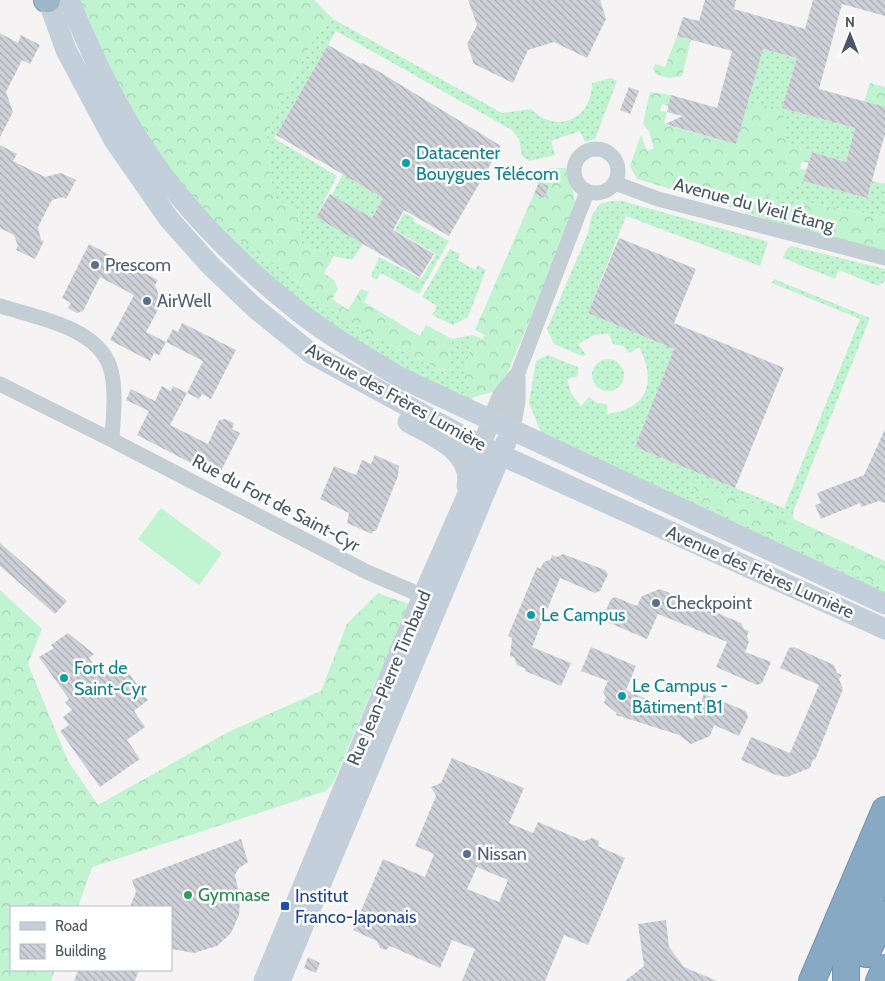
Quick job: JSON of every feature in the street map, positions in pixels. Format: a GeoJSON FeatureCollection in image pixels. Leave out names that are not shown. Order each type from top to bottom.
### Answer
{"type":"FeatureCollection","features":[{"type":"Feature","properties":{"kind":"highway"},"geometry":{"type":"LineString","coordinates":[[812,981],[885,810]]}},
{"type":"Feature","properties":{"kind":"highway"},"geometry":{"type":"LineString","coordinates":[[846,981],[846,965],[885,857]]}},
{"type":"Feature","properties":{"kind":"highway"},"geometry":{"type":"LineString","coordinates":[[854,981],[885,914]]}},
{"type":"Feature","properties":{"kind":"highway"},"geometry":{"type":"LineString","coordinates":[[879,981],[885,968]]}},
{"type":"Feature","properties":{"kind":"main road","name":"Avenue des Frères Lumière"},"geometry":{"type":"LineString","coordinates":[[48,0],[66,50],[114,140],[169,218],[210,265],[255,308],[312,354],[383,392],[600,480],[616,478],[885,604]]}},
{"type":"Feature","properties":{"kind":"main road","name":"Avenue des Frères Lumière"},"geometry":{"type":"LineString","coordinates":[[69,0],[91,54],[132,130],[170,184],[223,244],[288,304],[346,345],[486,433],[506,441],[885,629]]}},
{"type":"Feature","properties":{"kind":"main road"},"geometry":{"type":"LineString","coordinates":[[312,354],[398,417],[458,454],[465,461],[468,469],[464,502]]}},
{"type":"Feature","properties":{"kind":"main road","name":"Rue Jean-Pierre Timbaud"},"geometry":{"type":"LineString","coordinates":[[264,981],[423,596],[475,478],[486,433]]}},
{"type":"Feature","properties":{"kind":"main road","name":"Rue Jean-Pierre Timbaud"},"geometry":{"type":"LineString","coordinates":[[280,981],[506,441]]}},
{"type":"Feature","properties":{"kind":"street"},"geometry":{"type":"LineString","coordinates":[[588,150],[603,150],[613,157],[618,170],[615,183],[606,192],[600,194],[587,192],[576,182],[573,175],[576,160],[588,150]]}},
{"type":"Feature","properties":{"kind":"street","name":"Avenue du Vieil Étang"},"geometry":{"type":"LineString","coordinates":[[615,183],[658,199],[885,258]]}},
{"type":"Feature","properties":{"kind":"street","name":"Rue Jean-Pierre Timbaud"},"geometry":{"type":"LineString","coordinates":[[486,433],[501,397],[516,378],[587,192]]}},
{"type":"Feature","properties":{"kind":"street"},"geometry":{"type":"LineString","coordinates":[[0,306],[68,327],[98,346],[110,366],[113,385],[112,440]]}},
{"type":"Feature","properties":{"kind":"street","name":"Rue Jean-Pierre Timbaud"},"geometry":{"type":"LineString","coordinates":[[506,441],[516,401],[516,378]]}},
{"type":"Feature","properties":{"kind":"street","name":"Rue du Fort de Saint-Cyr"},"geometry":{"type":"LineString","coordinates":[[0,384],[367,572],[423,596]]}},
{"type":"Feature","properties":{"kind":"green space"},"geometry":{"type":"Polygon","coordinates":[[[79,0],[314,0],[333,19],[315,37],[279,104],[267,136],[273,198],[298,210],[302,245],[335,254],[324,273],[334,280],[338,289],[332,299],[348,310],[361,289],[369,292],[364,302],[420,336],[426,325],[452,339],[447,373],[372,336],[327,307],[282,269],[213,222],[157,154],[127,107],[79,0]]]}},
{"type":"Feature","properties":{"kind":"green space"},"geometry":{"type":"Polygon","coordinates":[[[333,19],[502,113],[531,109],[541,117],[562,122],[580,114],[590,96],[592,83],[610,78],[617,81],[595,139],[585,142],[580,131],[551,141],[555,155],[529,161],[522,156],[519,139],[512,130],[336,31],[274,138],[337,176],[316,217],[363,244],[353,259],[343,258],[302,245],[298,210],[273,198],[267,136],[279,104],[315,37],[333,19]]]}},
{"type":"Feature","properties":{"kind":"green space"},"geometry":{"type":"Polygon","coordinates":[[[677,36],[691,40],[682,76],[670,78],[657,75],[653,69],[655,64],[665,67],[677,36]]]}},
{"type":"Feature","properties":{"kind":"green space"},"geometry":{"type":"Polygon","coordinates":[[[763,49],[797,58],[782,108],[855,128],[846,162],[786,144],[747,104],[763,49]]]}},
{"type":"Feature","properties":{"kind":"green space"},"geometry":{"type":"Polygon","coordinates":[[[870,83],[885,87],[885,107],[864,102],[870,83]]]}},
{"type":"Feature","properties":{"kind":"green space"},"geometry":{"type":"Polygon","coordinates":[[[650,92],[671,95],[669,106],[662,104],[660,111],[667,112],[664,124],[736,144],[743,103],[782,108],[787,144],[812,152],[809,163],[802,161],[800,169],[807,170],[803,181],[787,192],[744,200],[715,202],[637,179],[630,166],[641,135],[647,151],[654,148],[649,131],[643,124],[650,92]]]}},
{"type":"Feature","properties":{"kind":"green space"},"geometry":{"type":"Polygon","coordinates":[[[548,168],[568,168],[577,210],[500,390],[474,397],[464,377],[473,335],[482,339],[485,335],[475,330],[534,194],[544,198],[548,186],[539,182],[548,168]]]}},
{"type":"Feature","properties":{"kind":"green space"},"geometry":{"type":"Polygon","coordinates":[[[343,174],[383,198],[372,218],[332,195],[343,174]]]}},
{"type":"Feature","properties":{"kind":"green space"},"geometry":{"type":"Polygon","coordinates":[[[803,181],[867,198],[872,181],[885,184],[885,217],[795,200],[786,226],[715,202],[772,195],[803,181]]]}},
{"type":"Feature","properties":{"kind":"green space"},"geometry":{"type":"Polygon","coordinates":[[[794,200],[885,217],[885,252],[786,226],[794,200]]]}},
{"type":"Feature","properties":{"kind":"green space"},"geometry":{"type":"Polygon","coordinates":[[[622,201],[768,243],[760,266],[626,216],[588,313],[674,349],[635,447],[784,508],[860,319],[772,283],[774,279],[870,318],[793,512],[793,520],[691,482],[704,505],[885,588],[885,594],[542,435],[529,403],[536,361],[548,355],[578,367],[578,376],[567,379],[571,393],[581,406],[589,397],[597,403],[607,404],[607,414],[621,411],[640,400],[648,382],[644,360],[639,347],[630,353],[623,346],[613,344],[609,334],[594,335],[578,344],[586,355],[582,356],[554,344],[547,329],[588,233],[592,215],[600,204],[622,201]]]}},
{"type":"Feature","properties":{"kind":"green space"},"geometry":{"type":"Polygon","coordinates":[[[404,213],[414,218],[413,221],[449,241],[419,294],[381,273],[376,280],[371,276],[379,257],[421,279],[436,254],[395,230],[404,213]]]}},
{"type":"Feature","properties":{"kind":"green space"},"geometry":{"type":"Polygon","coordinates":[[[213,222],[282,269],[327,307],[372,336],[446,373],[452,339],[473,335],[464,377],[474,397],[470,400],[421,378],[374,353],[326,322],[276,281],[213,222]]]}},
{"type":"Feature","properties":{"kind":"green space"},"geometry":{"type":"Polygon","coordinates":[[[791,246],[885,269],[885,281],[878,286],[839,270],[835,279],[783,258],[786,250],[791,246]]]}},
{"type":"Feature","properties":{"kind":"green space"},"geometry":{"type":"Polygon","coordinates":[[[450,249],[460,254],[458,260],[475,270],[478,265],[486,270],[468,317],[453,325],[432,315],[437,306],[422,297],[450,249]]]}},
{"type":"Feature","properties":{"kind":"green space"},"geometry":{"type":"Polygon","coordinates":[[[608,359],[614,360],[619,364],[623,369],[623,381],[619,386],[614,390],[608,391],[602,390],[597,386],[593,381],[592,375],[593,369],[597,364],[602,360],[608,359]]]}},
{"type":"Feature","properties":{"kind":"green space"},"geometry":{"type":"Polygon","coordinates":[[[691,482],[778,512],[885,561],[885,588],[704,505],[691,482]]]}},
{"type":"Feature","properties":{"kind":"green space"},"geometry":{"type":"Polygon","coordinates":[[[161,508],[222,553],[199,585],[138,539],[161,508]]]}},
{"type":"Feature","properties":{"kind":"green space"},"geometry":{"type":"Polygon","coordinates":[[[0,590],[42,629],[28,664],[68,761],[98,805],[228,732],[321,691],[347,624],[378,593],[409,604],[333,783],[326,791],[92,867],[78,906],[10,906],[10,971],[55,971],[51,981],[0,981],[0,590]]]}},
{"type":"Feature","properties":{"kind":"building"},"geometry":{"type":"Polygon","coordinates":[[[468,0],[600,0],[606,19],[587,58],[554,42],[528,50],[513,83],[474,64],[467,44],[477,25],[468,0]]]}},
{"type":"Feature","properties":{"kind":"building"},"geometry":{"type":"Polygon","coordinates":[[[705,0],[736,0],[734,9],[805,29],[813,0],[885,0],[885,16],[842,4],[819,89],[885,107],[885,134],[867,198],[803,181],[812,152],[846,162],[855,128],[782,108],[797,58],[763,49],[736,144],[665,124],[683,116],[667,112],[671,95],[717,108],[732,51],[677,36],[683,17],[699,21],[705,0]]]}},
{"type":"Feature","properties":{"kind":"building"},"geometry":{"type":"Polygon","coordinates":[[[0,33],[18,43],[21,35],[40,45],[30,64],[22,60],[6,92],[13,112],[0,137],[0,33]]]}},
{"type":"Feature","properties":{"kind":"building","name":"Datacenter Bouygues Télécom"},"geometry":{"type":"Polygon","coordinates":[[[328,45],[361,64],[378,71],[501,146],[449,236],[404,210],[393,230],[434,254],[420,277],[316,217],[330,194],[372,218],[383,198],[276,135],[328,45]]]}},
{"type":"Feature","properties":{"kind":"building"},"geometry":{"type":"Polygon","coordinates":[[[629,87],[639,91],[630,114],[620,110],[629,87]]]}},
{"type":"Feature","properties":{"kind":"building"},"geometry":{"type":"Polygon","coordinates":[[[0,145],[17,154],[13,161],[45,177],[61,173],[76,180],[66,199],[63,197],[52,200],[38,227],[41,240],[44,241],[35,259],[16,250],[18,246],[14,235],[0,228],[0,145]]]}},
{"type":"Feature","properties":{"kind":"building"},"geometry":{"type":"Polygon","coordinates":[[[539,182],[549,186],[544,198],[534,194],[539,182]]]}},
{"type":"Feature","properties":{"kind":"building"},"geometry":{"type":"Polygon","coordinates":[[[619,238],[696,269],[674,323],[784,368],[735,488],[635,447],[674,349],[588,313],[619,238]]]}},
{"type":"Feature","properties":{"kind":"building"},"geometry":{"type":"Polygon","coordinates":[[[89,244],[158,280],[155,285],[159,296],[164,299],[146,332],[166,342],[159,355],[154,353],[150,361],[110,340],[134,295],[100,277],[83,311],[77,313],[68,308],[71,303],[62,298],[89,244]]]}},
{"type":"Feature","properties":{"kind":"building"},"geometry":{"type":"Polygon","coordinates":[[[182,323],[236,350],[211,399],[202,394],[199,399],[187,393],[203,361],[166,342],[173,329],[178,332],[182,323]]]}},
{"type":"Feature","properties":{"kind":"building"},"geometry":{"type":"Polygon","coordinates":[[[162,386],[171,391],[173,386],[187,393],[170,425],[208,444],[219,420],[225,419],[234,423],[232,429],[240,433],[218,477],[137,435],[149,411],[126,400],[131,389],[155,401],[162,386]]]}},
{"type":"Feature","properties":{"kind":"building"},"geometry":{"type":"Polygon","coordinates":[[[885,429],[885,503],[879,501],[861,507],[860,503],[821,519],[815,505],[821,503],[817,493],[864,475],[885,429]]]}},
{"type":"Feature","properties":{"kind":"building"},"geometry":{"type":"Polygon","coordinates":[[[375,455],[399,466],[398,476],[376,531],[373,531],[372,534],[347,523],[349,513],[320,499],[334,466],[356,475],[362,460],[371,464],[375,455]]]}},
{"type":"Feature","properties":{"kind":"building"},"geometry":{"type":"Polygon","coordinates":[[[0,543],[67,601],[55,614],[0,566],[0,543]]]}},
{"type":"Feature","properties":{"kind":"building","name":"Le Campus"},"geometry":{"type":"Polygon","coordinates":[[[563,554],[605,570],[608,574],[600,591],[595,593],[560,578],[532,647],[571,663],[561,686],[525,671],[526,669],[517,665],[514,657],[510,656],[512,638],[508,636],[537,567],[540,569],[544,562],[551,559],[552,555],[557,557],[563,554]]]}},
{"type":"Feature","properties":{"kind":"building"},"geometry":{"type":"Polygon","coordinates":[[[660,589],[741,623],[744,629],[749,631],[747,636],[749,642],[745,652],[771,662],[762,683],[757,685],[716,667],[727,642],[658,614],[647,639],[605,621],[603,617],[611,599],[615,597],[637,606],[642,596],[660,589]]]}},
{"type":"Feature","properties":{"kind":"building"},"geometry":{"type":"Polygon","coordinates":[[[68,633],[94,654],[89,658],[102,676],[121,662],[148,700],[134,711],[145,727],[127,740],[140,759],[100,787],[60,731],[69,725],[63,717],[72,710],[65,702],[69,699],[39,657],[54,648],[51,645],[68,633]]]}},
{"type":"Feature","properties":{"kind":"building","name":"Le Campus - Bâtiment B1"},"geometry":{"type":"Polygon","coordinates":[[[591,647],[636,666],[626,690],[693,719],[704,694],[746,711],[748,717],[739,736],[714,725],[710,736],[691,744],[679,735],[616,715],[617,713],[604,703],[606,697],[603,692],[608,681],[581,671],[591,647]]]}},
{"type":"Feature","properties":{"kind":"building"},"geometry":{"type":"Polygon","coordinates":[[[794,647],[834,665],[837,673],[842,675],[839,679],[843,689],[815,760],[813,759],[810,768],[787,777],[776,775],[741,760],[751,737],[790,753],[819,685],[780,668],[789,648],[794,647]]]}},
{"type":"Feature","properties":{"kind":"building"},"geometry":{"type":"Polygon","coordinates":[[[452,758],[524,788],[509,823],[533,833],[538,822],[584,841],[592,838],[599,841],[598,846],[625,858],[588,945],[564,935],[545,981],[462,981],[475,949],[452,940],[440,968],[390,946],[386,950],[380,948],[377,941],[353,930],[383,859],[425,877],[434,854],[415,846],[436,796],[431,787],[441,783],[452,758]],[[477,867],[467,889],[499,902],[508,880],[477,867]]]}},
{"type":"Feature","properties":{"kind":"building","name":"Gymnase"},"geometry":{"type":"Polygon","coordinates":[[[241,839],[248,862],[239,868],[235,875],[240,899],[239,915],[231,933],[217,946],[194,953],[172,949],[172,906],[130,906],[136,892],[132,880],[241,839]]]}},
{"type":"Feature","properties":{"kind":"building"},"geometry":{"type":"Polygon","coordinates":[[[666,920],[669,947],[684,967],[717,981],[625,981],[644,966],[638,924],[666,920]]]}},
{"type":"Feature","properties":{"kind":"building"},"geometry":{"type":"Polygon","coordinates":[[[308,957],[320,963],[316,973],[304,968],[308,957]]]}},
{"type":"Feature","properties":{"kind":"building"},"geometry":{"type":"Polygon","coordinates":[[[78,971],[139,971],[135,981],[74,981],[78,971]]]}},
{"type":"Feature","properties":{"kind":"place","name":"Datacenter Bouygues Télécom"},"geometry":{"type":"Point","coordinates":[406,163]}},
{"type":"Feature","properties":{"kind":"place","name":"Prescom"},"geometry":{"type":"Point","coordinates":[95,265]}},
{"type":"Feature","properties":{"kind":"place","name":"AirWell"},"geometry":{"type":"Point","coordinates":[147,301]}},
{"type":"Feature","properties":{"kind":"place","name":"Checkpoint"},"geometry":{"type":"Point","coordinates":[656,603]}},
{"type":"Feature","properties":{"kind":"place","name":"Le Campus"},"geometry":{"type":"Point","coordinates":[531,615]}},
{"type":"Feature","properties":{"kind":"place","name":"Fort de Saint-Cyr"},"geometry":{"type":"Point","coordinates":[64,678]}},
{"type":"Feature","properties":{"kind":"place","name":"Le Campus - Bâtiment B1"},"geometry":{"type":"Point","coordinates":[622,696]}},
{"type":"Feature","properties":{"kind":"place","name":"Nissan"},"geometry":{"type":"Point","coordinates":[467,854]}},
{"type":"Feature","properties":{"kind":"place","name":"Gymnase"},"geometry":{"type":"Point","coordinates":[188,895]}},
{"type":"Feature","properties":{"kind":"place","name":"Institut Franco-Japonais"},"geometry":{"type":"Point","coordinates":[285,906]}}]}
